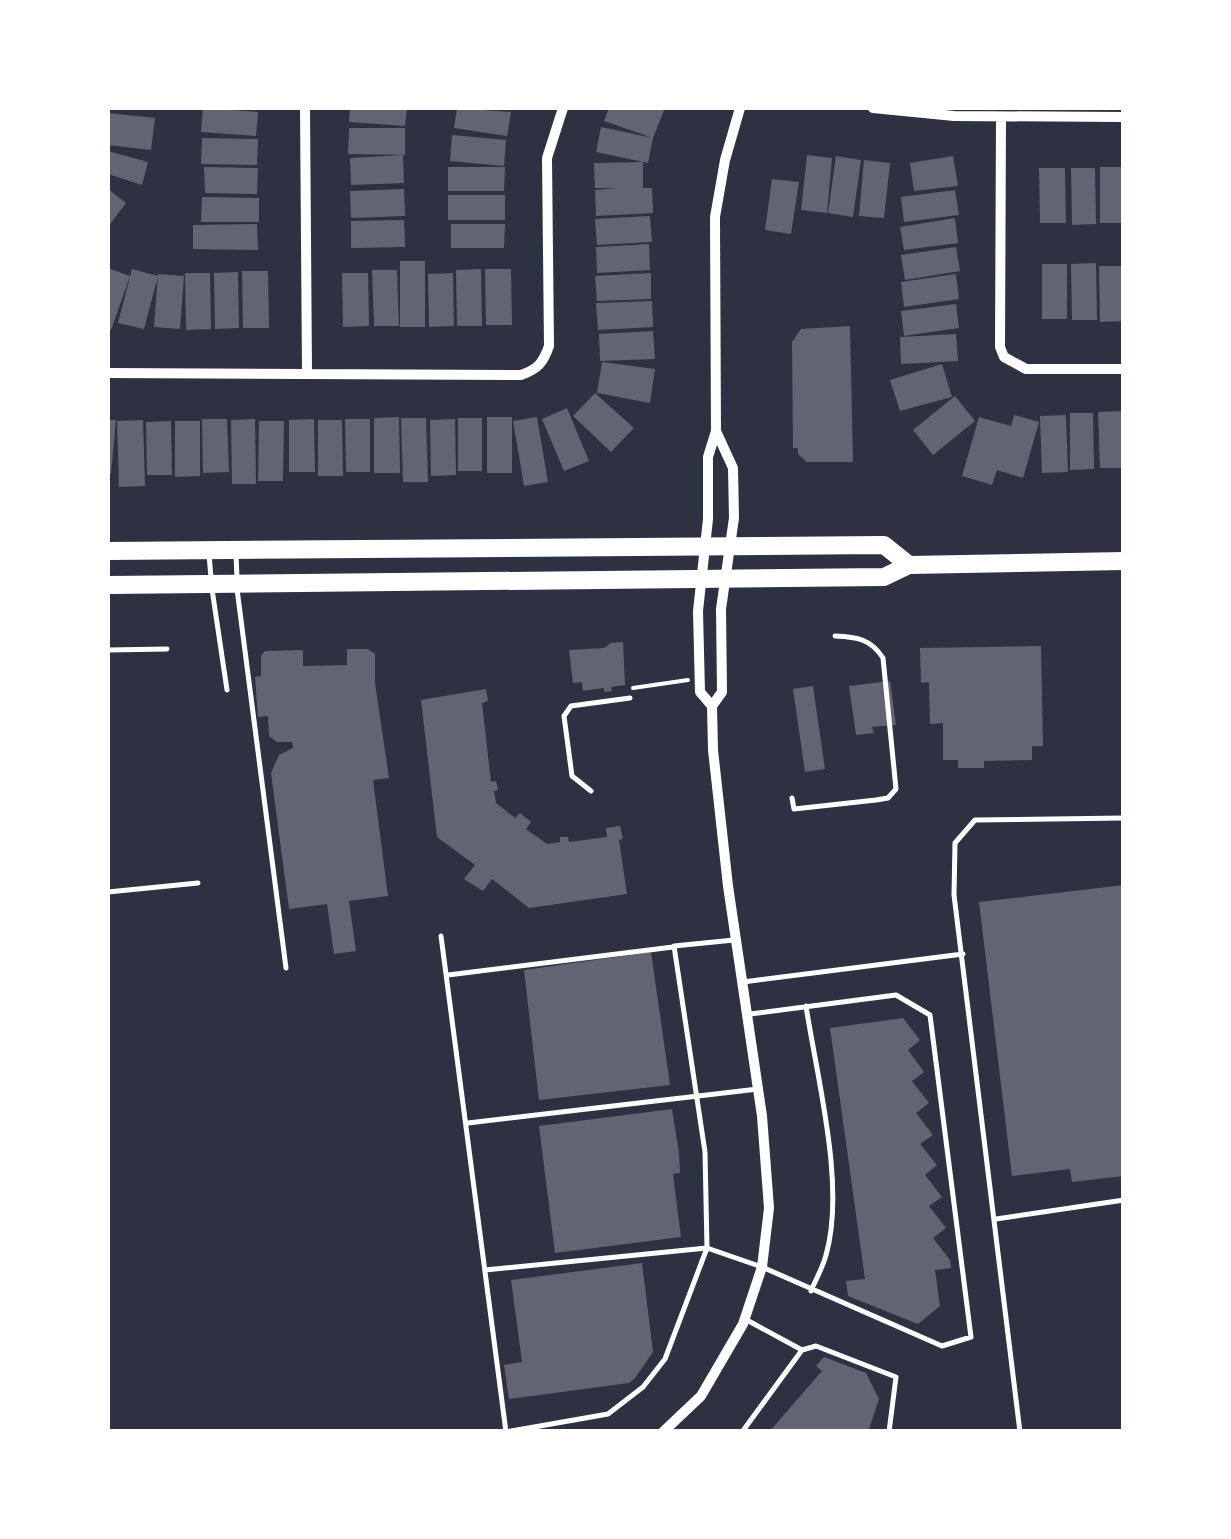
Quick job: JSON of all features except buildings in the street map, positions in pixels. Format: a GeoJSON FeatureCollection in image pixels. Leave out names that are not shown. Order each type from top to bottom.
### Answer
{"type":"FeatureCollection","features":[{"type":"Feature","properties":{"kind":"main road"},"geometry":{"type":"LineString","coordinates":[[108,552],[884,545],[908,564]]}},
{"type":"Feature","properties":{"kind":"main road"},"geometry":{"type":"LineString","coordinates":[[108,585],[884,576],[908,564],[1124,562]]}},
{"type":"Feature","properties":{"kind":"street"},"geometry":{"type":"LineString","coordinates":[[305,108],[307,372]]}},
{"type":"Feature","properties":{"kind":"street"},"geometry":{"type":"LineString","coordinates":[[108,374],[521,374],[535,370],[543,363],[549,346],[547,158],[563,108]]}},
{"type":"Feature","properties":{"kind":"street"},"geometry":{"type":"LineString","coordinates":[[712,706],[700,692],[698,611],[708,457],[716,431],[715,217],[740,108]]}},
{"type":"Feature","properties":{"kind":"street"},"geometry":{"type":"LineString","coordinates":[[873,108],[954,116],[1124,117]]}},
{"type":"Feature","properties":{"kind":"street"},"geometry":{"type":"LineString","coordinates":[[1001,117],[1000,346],[1004,357],[1026,369],[1124,369]]}},
{"type":"Feature","properties":{"kind":"street"},"geometry":{"type":"LineString","coordinates":[[663,1432],[700,1396],[745,1319],[762,1268],[769,1208],[758,1088],[712,750],[712,706],[722,692],[721,609],[734,518],[732,468],[716,431]]}},
{"type":"Feature","properties":{"kind":"lane"},"geometry":{"type":"LineString","coordinates":[[209,551],[227,690]]}},
{"type":"Feature","properties":{"kind":"lane"},"geometry":{"type":"LineString","coordinates":[[236,551],[286,968]]}},
{"type":"Feature","properties":{"kind":"lane"},"geometry":{"type":"LineString","coordinates":[[792,798],[794,809],[888,798],[896,789],[882,658],[875,646],[858,637],[836,636]]}},
{"type":"Feature","properties":{"kind":"lane"},"geometry":{"type":"LineString","coordinates":[[108,650],[167,649]]}},
{"type":"Feature","properties":{"kind":"lane"},"geometry":{"type":"LineString","coordinates":[[591,790],[572,776],[564,716],[570,706],[630,698]]}},
{"type":"Feature","properties":{"kind":"lane"},"geometry":{"type":"LineString","coordinates":[[1020,1432],[954,895],[956,843],[976,820],[1124,818]]}},
{"type":"Feature","properties":{"kind":"lane"},"geometry":{"type":"LineString","coordinates":[[108,892],[198,882]]}},
{"type":"Feature","properties":{"kind":"lane"},"geometry":{"type":"LineString","coordinates":[[441,936],[506,1432],[608,1414],[643,1387],[665,1359],[707,1248],[705,1152],[674,946]]}},
{"type":"Feature","properties":{"kind":"lane"},"geometry":{"type":"LineString","coordinates":[[448,975],[736,940]]}},
{"type":"Feature","properties":{"kind":"lane"},"geometry":{"type":"LineString","coordinates":[[742,982],[963,954]]}},
{"type":"Feature","properties":{"kind":"lane"},"geometry":{"type":"LineString","coordinates":[[485,1270],[707,1248],[942,1346],[971,1337],[930,1016],[896,995],[747,1015]]}},
{"type":"Feature","properties":{"kind":"lane"},"geometry":{"type":"LineString","coordinates":[[806,1006],[828,1146],[833,1206],[826,1254],[811,1291]]}},
{"type":"Feature","properties":{"kind":"lane"},"geometry":{"type":"LineString","coordinates":[[467,1122],[758,1088]]}},
{"type":"Feature","properties":{"kind":"lane"},"geometry":{"type":"LineString","coordinates":[[996,1218],[1124,1200]]}},
{"type":"Feature","properties":{"kind":"lane"},"geometry":{"type":"LineString","coordinates":[[745,1319],[802,1350]]}},
{"type":"Feature","properties":{"kind":"lane"},"geometry":{"type":"LineString","coordinates":[[742,1432],[802,1350],[816,1346],[896,1377],[889,1432]]}},
{"type":"Feature","properties":{"kind":"path"},"geometry":{"type":"LineString","coordinates":[[630,698],[628,688],[688,680]]}}]}
